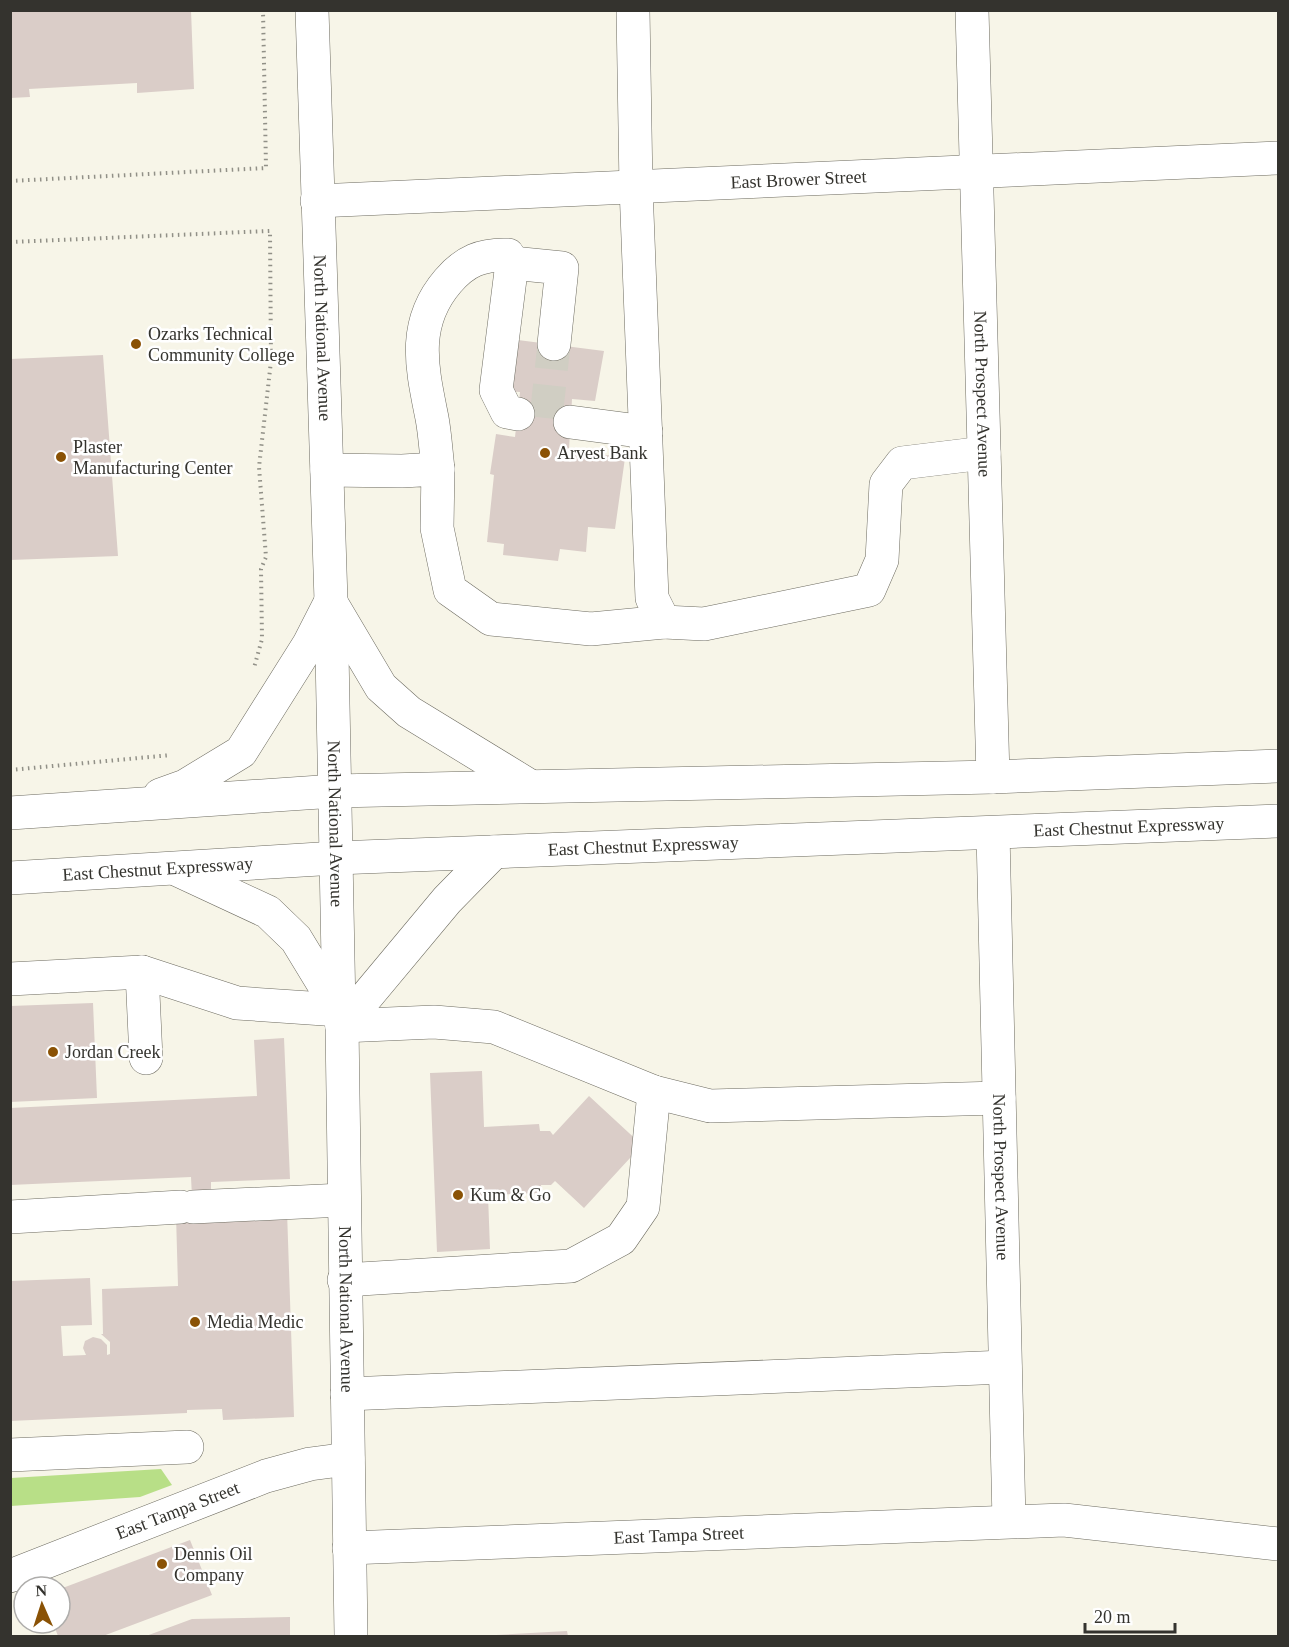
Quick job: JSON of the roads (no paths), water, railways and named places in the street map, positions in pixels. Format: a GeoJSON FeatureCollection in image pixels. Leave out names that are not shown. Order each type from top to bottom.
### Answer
{"type":"FeatureCollection","features":[{"type":"Feature","properties":{"kind":"main road","name":"North National Avenue"},"geometry":{"type":"LineString","coordinates":[[312,10],[331,601],[341,1018],[351,1636]]}},
{"type":"Feature","properties":{"kind":"main road"},"geometry":{"type":"LineString","coordinates":[[633,10],[636,187],[652,598],[664,621]]}},
{"type":"Feature","properties":{"kind":"main road","name":"North Prospect Avenue"},"geometry":{"type":"LineString","coordinates":[[972,10],[993,777]]}},
{"type":"Feature","properties":{"kind":"main road","name":"East Brower Street"},"geometry":{"type":"LineString","coordinates":[[317,201],[1278,158]]}},
{"type":"Feature","properties":{"kind":"main road"},"geometry":{"type":"LineString","coordinates":[[518,414],[507,412],[496,390],[513,263],[508,255],[488,255],[461,265],[442,287],[424,322],[422,377],[433,420],[438,469],[437,528],[450,590],[491,619],[591,629],[664,621],[705,624],[869,590],[882,560],[886,484],[902,463],[984,453]]}},
{"type":"Feature","properties":{"kind":"main road"},"geometry":{"type":"LineString","coordinates":[[513,263],[562,268],[554,344]]}},
{"type":"Feature","properties":{"kind":"main road"},"geometry":{"type":"LineString","coordinates":[[570,422],[646,432]]}},
{"type":"Feature","properties":{"kind":"main road"},"geometry":{"type":"LineString","coordinates":[[327,470],[438,469]]}},
{"type":"Feature","properties":{"kind":"main road"},"geometry":{"type":"LineString","coordinates":[[331,601],[381,687],[409,712],[530,786]]}},
{"type":"Feature","properties":{"kind":"main road"},"geometry":{"type":"LineString","coordinates":[[135,804],[185,786],[241,752],[309,644],[331,601]]}},
{"type":"Feature","properties":{"kind":"main road"},"geometry":{"type":"LineString","coordinates":[[10,813],[335,790],[993,777],[1278,766]]}},
{"type":"Feature","properties":{"kind":"main road","name":"East Chestnut Expressway"},"geometry":{"type":"LineString","coordinates":[[10,878],[336,858],[1278,820]]}},
{"type":"Feature","properties":{"kind":"main road","name":"North Prospect Avenue"},"geometry":{"type":"LineString","coordinates":[[993,833],[1009,1521]]}},
{"type":"Feature","properties":{"kind":"main road"},"geometry":{"type":"LineString","coordinates":[[341,1018],[447,900],[494,852]]}},
{"type":"Feature","properties":{"kind":"main road"},"geometry":{"type":"LineString","coordinates":[[174,868],[268,912],[296,939],[341,1018]]}},
{"type":"Feature","properties":{"kind":"main road"},"geometry":{"type":"LineString","coordinates":[[10,979],[142,972],[237,1003],[341,1018],[494,1027],[654,1092],[710,1106],[999,1098]]}},
{"type":"Feature","properties":{"kind":"main road"},"geometry":{"type":"LineString","coordinates":[[142,972],[146,1058]]}},
{"type":"Feature","properties":{"kind":"main road"},"geometry":{"type":"LineString","coordinates":[[344,1280],[571,1266],[621,1239],[643,1207],[654,1092]]}},
{"type":"Feature","properties":{"kind":"main road"},"geometry":{"type":"LineString","coordinates":[[10,1217],[343,1200]]}},
{"type":"Feature","properties":{"kind":"main road"},"geometry":{"type":"LineString","coordinates":[[347,1394],[1005,1367]]}},
{"type":"Feature","properties":{"kind":"main road"},"geometry":{"type":"LineString","coordinates":[[10,1455],[187,1446]]}},
{"type":"Feature","properties":{"kind":"main road","name":"East Tampa Street"},"geometry":{"type":"LineString","coordinates":[[10,1576],[266,1476],[310,1464],[348,1459]]}},
{"type":"Feature","properties":{"kind":"main road","name":"East Tampa Street"},"geometry":{"type":"LineString","coordinates":[[350,1548],[1064,1520],[1278,1544]]}},
{"type":"Feature","properties":{"kind":"tunnel"},"geometry":{"type":"LineString","coordinates":[[546,418],[554,344]]}},
{"type":"Feature","properties":{"kind":"place","name":"Ozarks Technical Community College"},"geometry":{"type":"Point","coordinates":[136,344]}},
{"type":"Feature","properties":{"kind":"place","name":"Arvest Bank"},"geometry":{"type":"Point","coordinates":[545,453]}},
{"type":"Feature","properties":{"kind":"place","name":"Plaster Manufacturing Center"},"geometry":{"type":"Point","coordinates":[61,457]}},
{"type":"Feature","properties":{"kind":"place","name":"Jordan Creek"},"geometry":{"type":"Point","coordinates":[53,1052]}},
{"type":"Feature","properties":{"kind":"place","name":"Kum & Go"},"geometry":{"type":"Point","coordinates":[458,1195]}},
{"type":"Feature","properties":{"kind":"place","name":"Media Medic"},"geometry":{"type":"Point","coordinates":[195,1322]}},
{"type":"Feature","properties":{"kind":"place","name":"Dennis Oil Company"},"geometry":{"type":"Point","coordinates":[162,1564]}}]}
